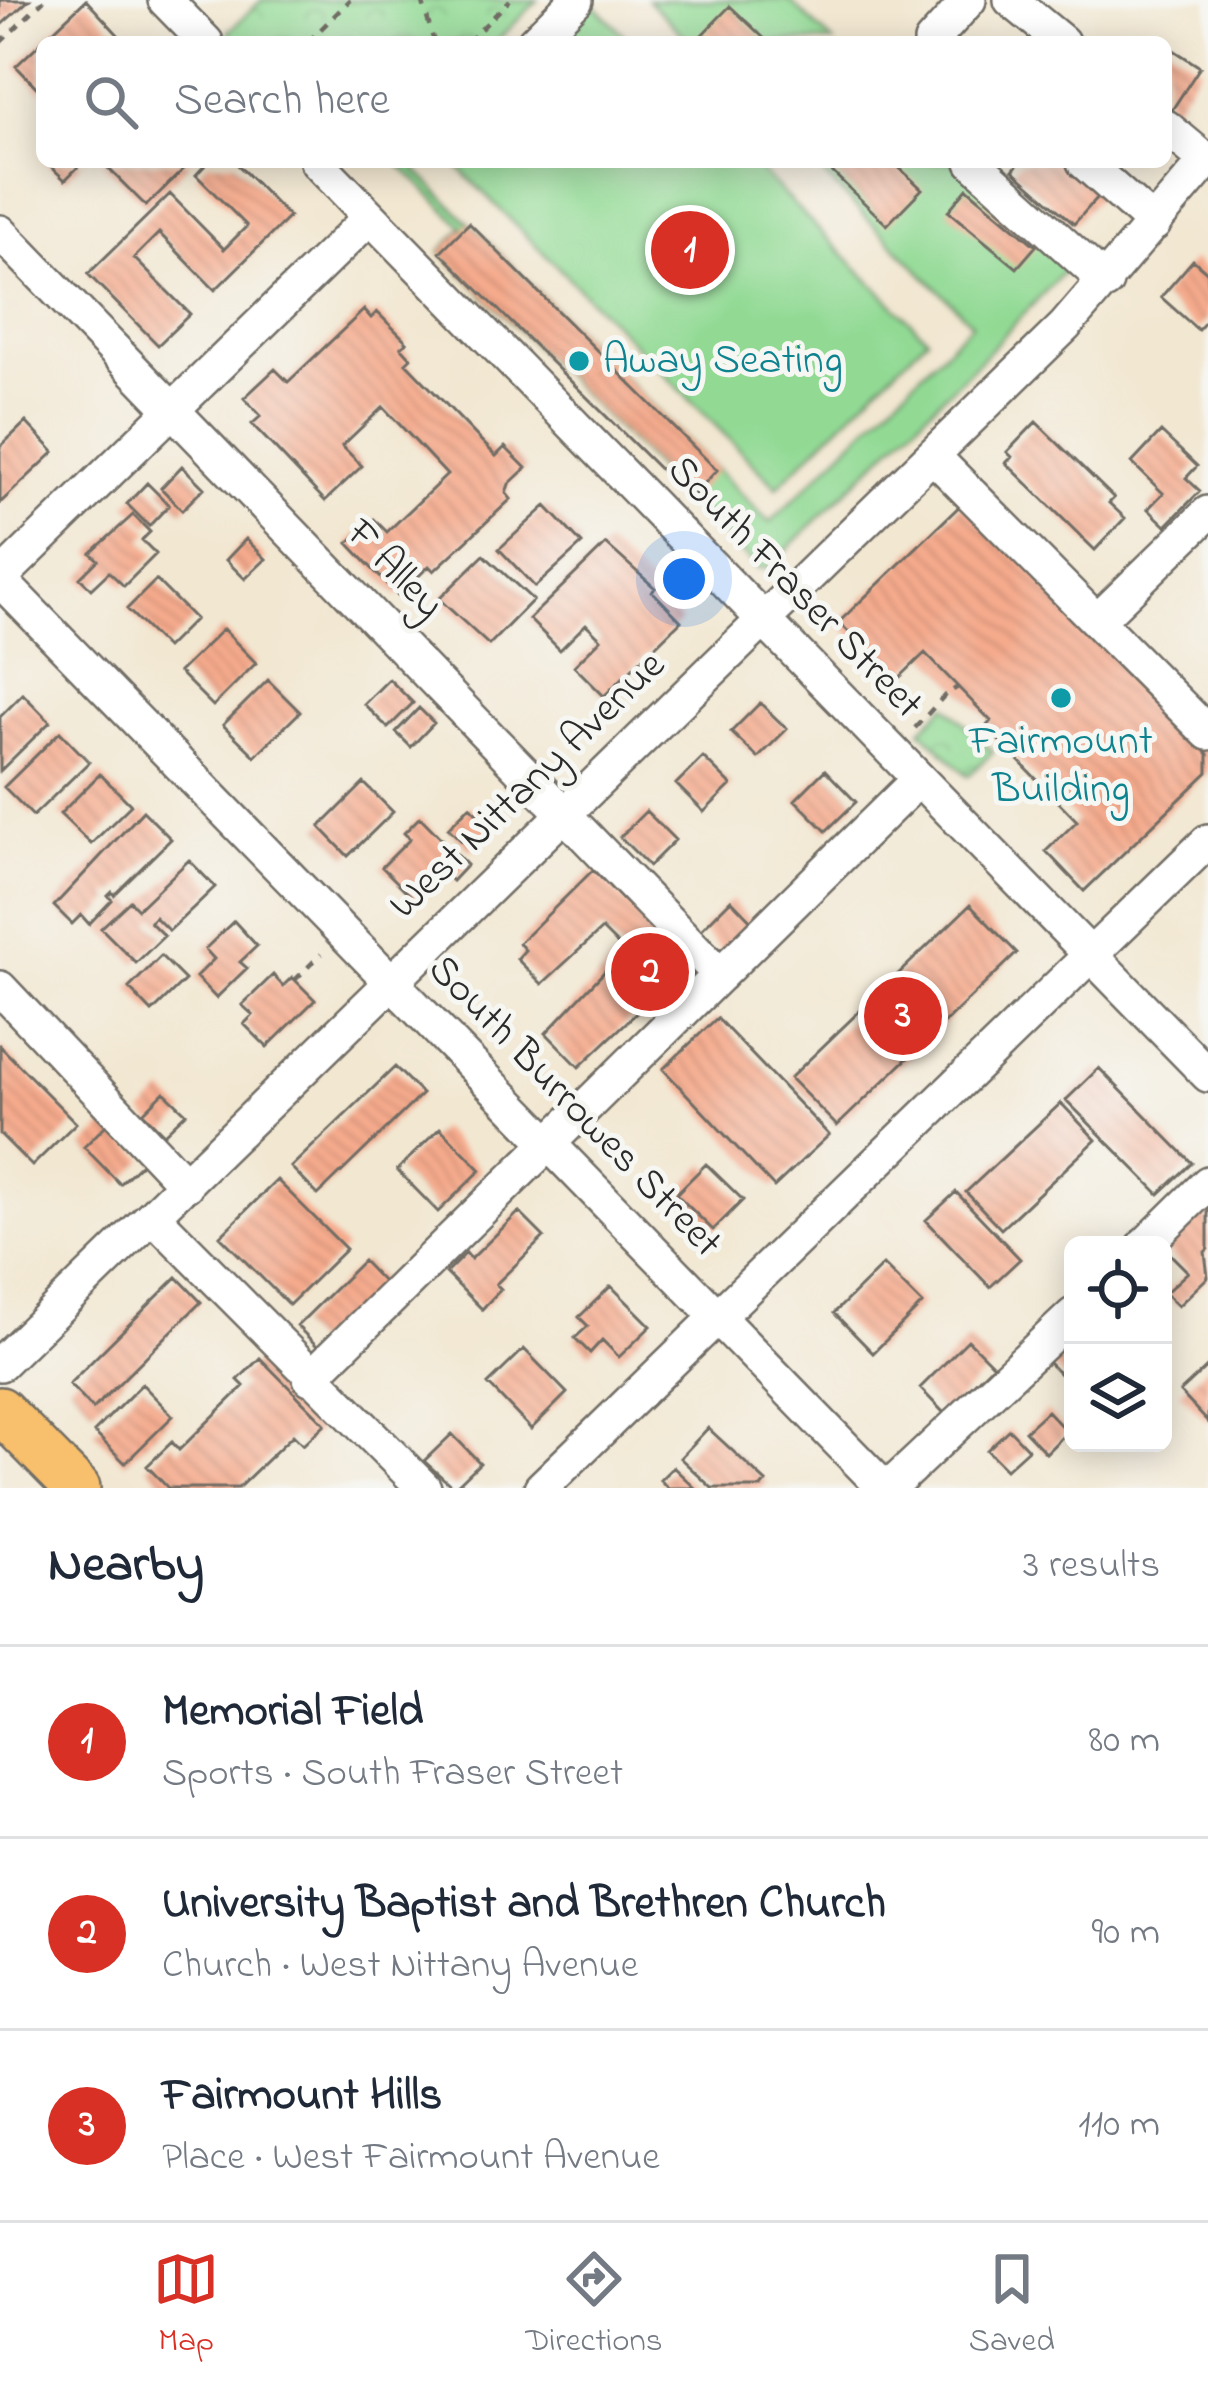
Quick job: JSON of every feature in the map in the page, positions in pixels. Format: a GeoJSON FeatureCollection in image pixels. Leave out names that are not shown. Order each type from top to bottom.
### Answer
{"type":"FeatureCollection","features":[{"type":"Feature","properties":{"kind":"main road"},"geometry":{"type":"LineString","coordinates":[[0,1410],[77,1488]]}},
{"type":"Feature","properties":{"kind":"street"},"geometry":{"type":"LineString","coordinates":[[165,0],[200,36]]}},
{"type":"Feature","properties":{"kind":"street"},"geometry":{"type":"LineString","coordinates":[[540,36],[576,0]]}},
{"type":"Feature","properties":{"kind":"street"},"geometry":{"type":"LineString","coordinates":[[941,36],[969,0]]}},
{"type":"Feature","properties":{"kind":"street"},"geometry":{"type":"LineString","coordinates":[[1011,0],[1055,36]]}},
{"type":"Feature","properties":{"kind":"street"},"geometry":{"type":"LineString","coordinates":[[1172,132],[1208,161]]}},
{"type":"Feature","properties":{"kind":"street","name":"West Nittany Avenue"},"geometry":{"type":"LineString","coordinates":[[0,1364],[933,456],[1106,282],[1208,161]]}},
{"type":"Feature","properties":{"kind":"street","name":"South Fraser Street"},"geometry":{"type":"LineString","coordinates":[[323,168],[1208,1075]]}},
{"type":"Feature","properties":{"kind":"street"},"geometry":{"type":"LineString","coordinates":[[980,168],[1106,282]]}},
{"type":"Feature","properties":{"kind":"street"},"geometry":{"type":"LineString","coordinates":[[1091,168],[1154,224]]}},
{"type":"Feature","properties":{"kind":"street"},"geometry":{"type":"LineString","coordinates":[[0,579],[370,217]]}},
{"type":"Feature","properties":{"kind":"street","name":"F Alley"},"geometry":{"type":"LineString","coordinates":[[0,232],[720,975]]}},
{"type":"Feature","properties":{"kind":"street"},"geometry":{"type":"LineString","coordinates":[[933,456],[1208,733]]}},
{"type":"Feature","properties":{"kind":"street"},"geometry":{"type":"LineString","coordinates":[[1098,620],[1208,513]]}},
{"type":"Feature","properties":{"kind":"street","name":"South Burrowes Street"},"geometry":{"type":"LineString","coordinates":[[0,579],[886,1488]]}},
{"type":"Feature","properties":{"kind":"street"},"geometry":{"type":"LineString","coordinates":[[310,1378],[918,780]]}},
{"type":"Feature","properties":{"kind":"street"},"geometry":{"type":"LineString","coordinates":[[541,1488],[1208,842]]}},
{"type":"Feature","properties":{"kind":"street"},"geometry":{"type":"LineString","coordinates":[[0,988],[186,1185]]}},
{"type":"Feature","properties":{"kind":"street"},"geometry":{"type":"LineString","coordinates":[[1154,1236],[1208,1184]]}},
{"type":"Feature","properties":{"kind":"street"},"geometry":{"type":"LineString","coordinates":[[153,1216],[424,1488]]}},
{"type":"Feature","properties":{"kind":"street"},"geometry":{"type":"LineString","coordinates":[[886,1488],[1064,1323]]}},
{"type":"Feature","properties":{"kind":"path"},"geometry":{"type":"LineString","coordinates":[[0,43],[44,0]]}},
{"type":"Feature","properties":{"kind":"path"},"geometry":{"type":"LineString","coordinates":[[314,36],[350,0]]}},
{"type":"Feature","properties":{"kind":"path"},"geometry":{"type":"LineString","coordinates":[[422,0],[432,36]]}},
{"type":"Feature","properties":{"kind":"path"},"geometry":{"type":"LineString","coordinates":[[474,36],[510,0]]}},
{"type":"Feature","properties":{"kind":"path"},"geometry":{"type":"LineString","coordinates":[[911,732],[958,687]]}},
{"type":"Feature","properties":{"kind":"path"},"geometry":{"type":"LineString","coordinates":[[295,980],[322,952]]}},
{"type":"Feature","properties":{"kind":"green space"},"geometry":{"type":"Polygon","coordinates":[[[262,0],[538,0],[502,36],[232,36],[228,32],[262,0]]]}},
{"type":"Feature","properties":{"kind":"green space"},"geometry":{"type":"Polygon","coordinates":[[[648,0],[789,0],[827,36],[684,36],[648,0]]]}},
{"type":"Feature","properties":{"kind":"green space"},"geometry":{"type":"Polygon","coordinates":[[[592,3],[625,36],[558,36],[592,3]]]}},
{"type":"Feature","properties":{"kind":"green space"},"geometry":{"type":"Polygon","coordinates":[[[403,168],[418,168],[770,523],[972,323],[817,168],[964,168],[1068,267],[768,568],[757,568],[440,252],[463,227],[403,168]]]}},
{"type":"Feature","properties":{"kind":"green space"},"geometry":{"type":"Polygon","coordinates":[[[459,168],[757,168],[927,338],[777,487],[459,168]]]}},
{"type":"Feature","properties":{"kind":"green space"},"geometry":{"type":"Polygon","coordinates":[[[946,705],[993,752],[968,776],[921,730],[946,705]]]}},
{"type":"Feature","properties":{"kind":"building"},"geometry":{"type":"Polygon","coordinates":[[[0,0],[29,0],[0,26],[0,0]]]}},
{"type":"Feature","properties":{"kind":"building"},"geometry":{"type":"Polygon","coordinates":[[[86,0],[119,36],[48,36],[86,0]]]}},
{"type":"Feature","properties":{"kind":"building"},"geometry":{"type":"Polygon","coordinates":[[[730,6],[762,36],[701,36],[730,6]]]}},
{"type":"Feature","properties":{"kind":"building"},"geometry":{"type":"Polygon","coordinates":[[[36,47],[36,87],[16,66],[36,47]]]}},
{"type":"Feature","properties":{"kind":"building"},"geometry":{"type":"Polygon","coordinates":[[[1172,49],[1200,67],[1172,110],[1172,49]]]}},
{"type":"Feature","properties":{"kind":"building"},"geometry":{"type":"Polygon","coordinates":[[[52,168],[77,168],[65,180],[52,168]]]}},
{"type":"Feature","properties":{"kind":"building"},"geometry":{"type":"Polygon","coordinates":[[[108,168],[185,168],[146,206],[108,168]]]}},
{"type":"Feature","properties":{"kind":"building"},"geometry":{"type":"Polygon","coordinates":[[[202,168],[241,168],[289,217],[215,290],[159,233],[134,258],[190,314],[158,345],[88,274],[170,194],[224,249],[247,226],[196,175],[202,168]]]}},
{"type":"Feature","properties":{"kind":"building"},"geometry":{"type":"Polygon","coordinates":[[[828,168],[899,168],[922,189],[887,225],[828,168]]]}},
{"type":"Feature","properties":{"kind":"building"},"geometry":{"type":"Polygon","coordinates":[[[1083,168],[1106,188],[1074,224],[1013,170],[1083,168]]]}},
{"type":"Feature","properties":{"kind":"building"},"geometry":{"type":"Polygon","coordinates":[[[967,188],[1036,246],[1017,268],[948,211],[967,188]]]}},
{"type":"Feature","properties":{"kind":"building","name":"Away Seating"},"geometry":{"type":"Polygon","coordinates":[[[469,223],[717,470],[690,499],[440,252],[469,223]]]}},
{"type":"Feature","properties":{"kind":"building"},"geometry":{"type":"Polygon","coordinates":[[[1193,260],[1208,273],[1208,319],[1198,330],[1161,297],[1193,260]]]}},
{"type":"Feature","properties":{"kind":"building"},"geometry":{"type":"Polygon","coordinates":[[[364,310],[371,318],[377,312],[407,342],[401,347],[411,358],[406,363],[496,456],[505,447],[526,468],[509,484],[506,493],[511,499],[434,571],[429,566],[398,596],[348,543],[374,519],[387,532],[447,475],[383,407],[342,446],[362,466],[325,501],[252,424],[261,416],[244,398],[275,369],[288,382],[364,310]]]}},
{"type":"Feature","properties":{"kind":"building"},"geometry":{"type":"Polygon","coordinates":[[[26,422],[54,452],[0,503],[0,447],[26,422]]]}},
{"type":"Feature","properties":{"kind":"building"},"geometry":{"type":"Polygon","coordinates":[[[1036,422],[1114,498],[1109,503],[1125,518],[1095,550],[1006,463],[1012,457],[1007,452],[1036,422]]]}},
{"type":"Feature","properties":{"kind":"building"},"geometry":{"type":"Polygon","coordinates":[[[1161,432],[1197,466],[1186,478],[1200,491],[1166,526],[1148,509],[1163,493],[1132,463],[1161,432]]]}},
{"type":"Feature","properties":{"kind":"building"},"geometry":{"type":"Polygon","coordinates":[[[182,466],[204,488],[182,510],[161,488],[182,466]]]}},
{"type":"Feature","properties":{"kind":"building"},"geometry":{"type":"Polygon","coordinates":[[[147,483],[169,505],[149,526],[127,504],[147,483]]]}},
{"type":"Feature","properties":{"kind":"building","name":"Fairmount Building"},"geometry":{"type":"Polygon","coordinates":[[[967,499],[1208,754],[1208,772],[1084,891],[1046,851],[1077,821],[986,727],[991,721],[925,653],[896,681],[839,622],[967,499]]]}},
{"type":"Feature","properties":{"kind":"building"},"geometry":{"type":"Polygon","coordinates":[[[546,506],[582,544],[535,587],[499,549],[546,506]]]}},
{"type":"Feature","properties":{"kind":"building"},"geometry":{"type":"Polygon","coordinates":[[[133,515],[150,532],[142,540],[156,554],[124,586],[109,572],[91,589],[80,578],[98,560],[91,553],[133,515]]]}},
{"type":"Feature","properties":{"kind":"building"},"geometry":{"type":"Polygon","coordinates":[[[246,539],[266,559],[245,579],[226,560],[246,539]]]}},
{"type":"Feature","properties":{"kind":"building"},"geometry":{"type":"Polygon","coordinates":[[[606,544],[655,588],[652,591],[681,621],[604,696],[574,666],[601,639],[586,624],[560,650],[529,619],[606,544]]]}},
{"type":"Feature","properties":{"kind":"building"},"geometry":{"type":"Polygon","coordinates":[[[484,555],[533,600],[489,645],[439,599],[484,555]]]}},
{"type":"Feature","properties":{"kind":"building"},"geometry":{"type":"Polygon","coordinates":[[[156,580],[195,619],[166,648],[127,609],[156,580]]]}},
{"type":"Feature","properties":{"kind":"building"},"geometry":{"type":"Polygon","coordinates":[[[223,629],[256,663],[213,706],[179,672],[223,629]]]}},
{"type":"Feature","properties":{"kind":"building"},"geometry":{"type":"Polygon","coordinates":[[[389,679],[413,703],[388,728],[364,704],[389,679]]]}},
{"type":"Feature","properties":{"kind":"building"},"geometry":{"type":"Polygon","coordinates":[[[268,680],[300,712],[255,756],[223,725],[268,680]]]}},
{"type":"Feature","properties":{"kind":"building"},"geometry":{"type":"Polygon","coordinates":[[[23,694],[50,722],[0,771],[0,717],[23,694]]]}},
{"type":"Feature","properties":{"kind":"building"},"geometry":{"type":"Polygon","coordinates":[[[760,703],[787,729],[758,758],[731,732],[760,703]]]}},
{"type":"Feature","properties":{"kind":"building"},"geometry":{"type":"Polygon","coordinates":[[[419,708],[434,723],[411,747],[396,732],[419,708]]]}},
{"type":"Feature","properties":{"kind":"building"},"geometry":{"type":"Polygon","coordinates":[[[60,732],[89,762],[33,816],[4,787],[60,732]]]}},
{"type":"Feature","properties":{"kind":"building"},"geometry":{"type":"Polygon","coordinates":[[[703,757],[731,785],[704,812],[676,784],[703,757]]]}},
{"type":"Feature","properties":{"kind":"building"},"geometry":{"type":"Polygon","coordinates":[[[825,770],[856,802],[826,831],[795,800],[825,770]]]}},
{"type":"Feature","properties":{"kind":"building"},"geometry":{"type":"Polygon","coordinates":[[[100,774],[131,805],[91,844],[60,814],[100,774]]]}},
{"type":"Feature","properties":{"kind":"building"},"geometry":{"type":"Polygon","coordinates":[[[364,783],[393,812],[348,856],[320,827],[364,783]]]}},
{"type":"Feature","properties":{"kind":"building"},"geometry":{"type":"Polygon","coordinates":[[[470,806],[492,829],[471,850],[448,828],[470,806]]]}},
{"type":"Feature","properties":{"kind":"building"},"geometry":{"type":"Polygon","coordinates":[[[143,811],[171,839],[108,896],[112,900],[89,924],[81,915],[72,924],[54,906],[143,811]]]}},
{"type":"Feature","properties":{"kind":"building"},"geometry":{"type":"Polygon","coordinates":[[[646,811],[675,840],[649,866],[620,837],[646,811]]]}},
{"type":"Feature","properties":{"kind":"building"},"geometry":{"type":"Polygon","coordinates":[[[420,817],[467,865],[452,881],[446,875],[417,902],[382,867],[410,839],[404,833],[420,817]]]}},
{"type":"Feature","properties":{"kind":"building"},"geometry":{"type":"Polygon","coordinates":[[[189,860],[215,887],[169,931],[155,917],[150,922],[164,936],[136,963],[101,928],[130,901],[138,909],[189,860]]]}},
{"type":"Feature","properties":{"kind":"building"},"geometry":{"type":"Polygon","coordinates":[[[593,870],[628,905],[632,900],[700,968],[670,997],[662,989],[579,1067],[546,1033],[624,951],[602,929],[542,984],[517,959],[525,950],[519,943],[593,870]]]}},
{"type":"Feature","properties":{"kind":"building"},"geometry":{"type":"Polygon","coordinates":[[[731,900],[757,927],[727,956],[701,930],[731,900]]]}},
{"type":"Feature","properties":{"kind":"building"},"geometry":{"type":"Polygon","coordinates":[[[970,905],[1017,953],[837,1126],[790,1078],[970,905]]]}},
{"type":"Feature","properties":{"kind":"building"},"geometry":{"type":"Polygon","coordinates":[[[234,921],[257,946],[240,962],[247,968],[216,998],[196,977],[214,959],[205,949],[234,921]]]}},
{"type":"Feature","properties":{"kind":"building"},"geometry":{"type":"Polygon","coordinates":[[[161,956],[185,980],[152,1012],[129,988],[161,956]]]}},
{"type":"Feature","properties":{"kind":"building"},"geometry":{"type":"Polygon","coordinates":[[[273,975],[283,986],[292,977],[315,1000],[267,1047],[244,1024],[253,1015],[242,1005],[273,975]]]}},
{"type":"Feature","properties":{"kind":"building"},"geometry":{"type":"Polygon","coordinates":[[[717,1018],[829,1135],[774,1187],[663,1069],[717,1018]]]}},
{"type":"Feature","properties":{"kind":"building"},"geometry":{"type":"Polygon","coordinates":[[[0,1046],[76,1123],[32,1166],[0,1134],[0,1046]]]}},
{"type":"Feature","properties":{"kind":"building"},"geometry":{"type":"Polygon","coordinates":[[[395,1067],[422,1094],[318,1195],[291,1167],[395,1067]]]}},
{"type":"Feature","properties":{"kind":"building"},"geometry":{"type":"Polygon","coordinates":[[[1099,1068],[1192,1163],[1159,1194],[1066,1100],[1099,1068]]]}},
{"type":"Feature","properties":{"kind":"building"},"geometry":{"type":"Polygon","coordinates":[[[164,1092],[186,1113],[164,1134],[143,1113],[164,1092]]]}},
{"type":"Feature","properties":{"kind":"building"},"geometry":{"type":"Polygon","coordinates":[[[1061,1103],[1096,1140],[1001,1229],[966,1192],[1061,1103]]]}},
{"type":"Feature","properties":{"kind":"building"},"geometry":{"type":"Polygon","coordinates":[[[108,1123],[145,1160],[120,1184],[84,1147],[108,1123]]]}},
{"type":"Feature","properties":{"kind":"building"},"geometry":{"type":"Polygon","coordinates":[[[440,1128],[481,1170],[438,1212],[397,1170],[440,1128]]]}},
{"type":"Feature","properties":{"kind":"building"},"geometry":{"type":"Polygon","coordinates":[[[706,1164],[743,1200],[713,1230],[676,1194],[706,1164]]]}},
{"type":"Feature","properties":{"kind":"building"},"geometry":{"type":"Polygon","coordinates":[[[277,1180],[346,1249],[289,1305],[220,1236],[277,1180]]]}},
{"type":"Feature","properties":{"kind":"building"},"geometry":{"type":"Polygon","coordinates":[[[956,1192],[1020,1259],[990,1287],[926,1220],[956,1192]]]}},
{"type":"Feature","properties":{"kind":"building"},"geometry":{"type":"Polygon","coordinates":[[[1208,1205],[1208,1277],[1178,1306],[1172,1300],[1172,1287],[1188,1272],[1172,1256],[1172,1240],[1208,1205]]]}},
{"type":"Feature","properties":{"kind":"building"},"geometry":{"type":"Polygon","coordinates":[[[519,1212],[544,1237],[496,1284],[501,1289],[482,1309],[446,1273],[466,1253],[471,1259],[519,1212]]]}},
{"type":"Feature","properties":{"kind":"building"},"geometry":{"type":"Polygon","coordinates":[[[363,1261],[384,1283],[318,1347],[297,1326],[363,1261]]]}},
{"type":"Feature","properties":{"kind":"building"},"geometry":{"type":"Polygon","coordinates":[[[883,1265],[922,1304],[873,1353],[834,1313],[883,1265]]]}},
{"type":"Feature","properties":{"kind":"building"},"geometry":{"type":"Polygon","coordinates":[[[177,1277],[201,1302],[93,1409],[69,1384],[177,1277]]]}},
{"type":"Feature","properties":{"kind":"building"},"geometry":{"type":"Polygon","coordinates":[[[611,1286],[651,1326],[619,1357],[602,1340],[590,1353],[575,1338],[588,1326],[579,1317],[611,1286]]]}},
{"type":"Feature","properties":{"kind":"building"},"geometry":{"type":"Polygon","coordinates":[[[968,1340],[993,1365],[944,1413],[920,1388],[968,1340]]]}},
{"type":"Feature","properties":{"kind":"building"},"geometry":{"type":"Polygon","coordinates":[[[1064,1344],[1064,1378],[1047,1361],[1064,1344]]]}},
{"type":"Feature","properties":{"kind":"building"},"geometry":{"type":"Polygon","coordinates":[[[524,1349],[567,1393],[531,1429],[488,1384],[524,1349]]]}},
{"type":"Feature","properties":{"kind":"building"},"geometry":{"type":"Polygon","coordinates":[[[260,1358],[325,1424],[303,1445],[293,1435],[238,1488],[168,1488],[147,1466],[172,1442],[179,1450],[244,1386],[238,1380],[260,1358]]]}},
{"type":"Feature","properties":{"kind":"building"},"geometry":{"type":"Polygon","coordinates":[[[1208,1366],[1208,1422],[1180,1392],[1208,1366]]]}},
{"type":"Feature","properties":{"kind":"building"},"geometry":{"type":"Polygon","coordinates":[[[142,1384],[173,1416],[125,1463],[94,1432],[142,1384]]]}},
{"type":"Feature","properties":{"kind":"building"},"geometry":{"type":"Polygon","coordinates":[[[1047,1411],[1064,1435],[1046,1453],[1025,1431],[1047,1411]]]}},
{"type":"Feature","properties":{"kind":"building"},"geometry":{"type":"Polygon","coordinates":[[[708,1428],[766,1482],[761,1488],[712,1488],[680,1458],[708,1428]]]}},
{"type":"Feature","properties":{"kind":"building"},"geometry":{"type":"Polygon","coordinates":[[[1009,1429],[1028,1449],[1006,1469],[987,1450],[1009,1429]]]}},
{"type":"Feature","properties":{"kind":"building"},"geometry":{"type":"Polygon","coordinates":[[[452,1434],[480,1463],[454,1488],[424,1461],[452,1434]]]}},
{"type":"Feature","properties":{"kind":"building"},"geometry":{"type":"Polygon","coordinates":[[[673,1467],[695,1488],[668,1488],[660,1480],[673,1467]]]}},
{"type":"Feature","properties":{"kind":"place","name":"Memorial Field"},"geometry":{"type":"Point","coordinates":[690,250]}},
{"type":"Feature","properties":{"kind":"place","name":"Away Seating"},"geometry":{"type":"Point","coordinates":[579,361]}},
{"type":"Feature","properties":{"kind":"place","name":"Fairmount Building"},"geometry":{"type":"Point","coordinates":[1061,698]}},
{"type":"Feature","properties":{"kind":"place","name":"University Baptist and Brethren Church"},"geometry":{"type":"Point","coordinates":[650,972]}},
{"type":"Feature","properties":{"kind":"place","name":"Fairmount Hills"},"geometry":{"type":"Point","coordinates":[903,1016]}}]}
